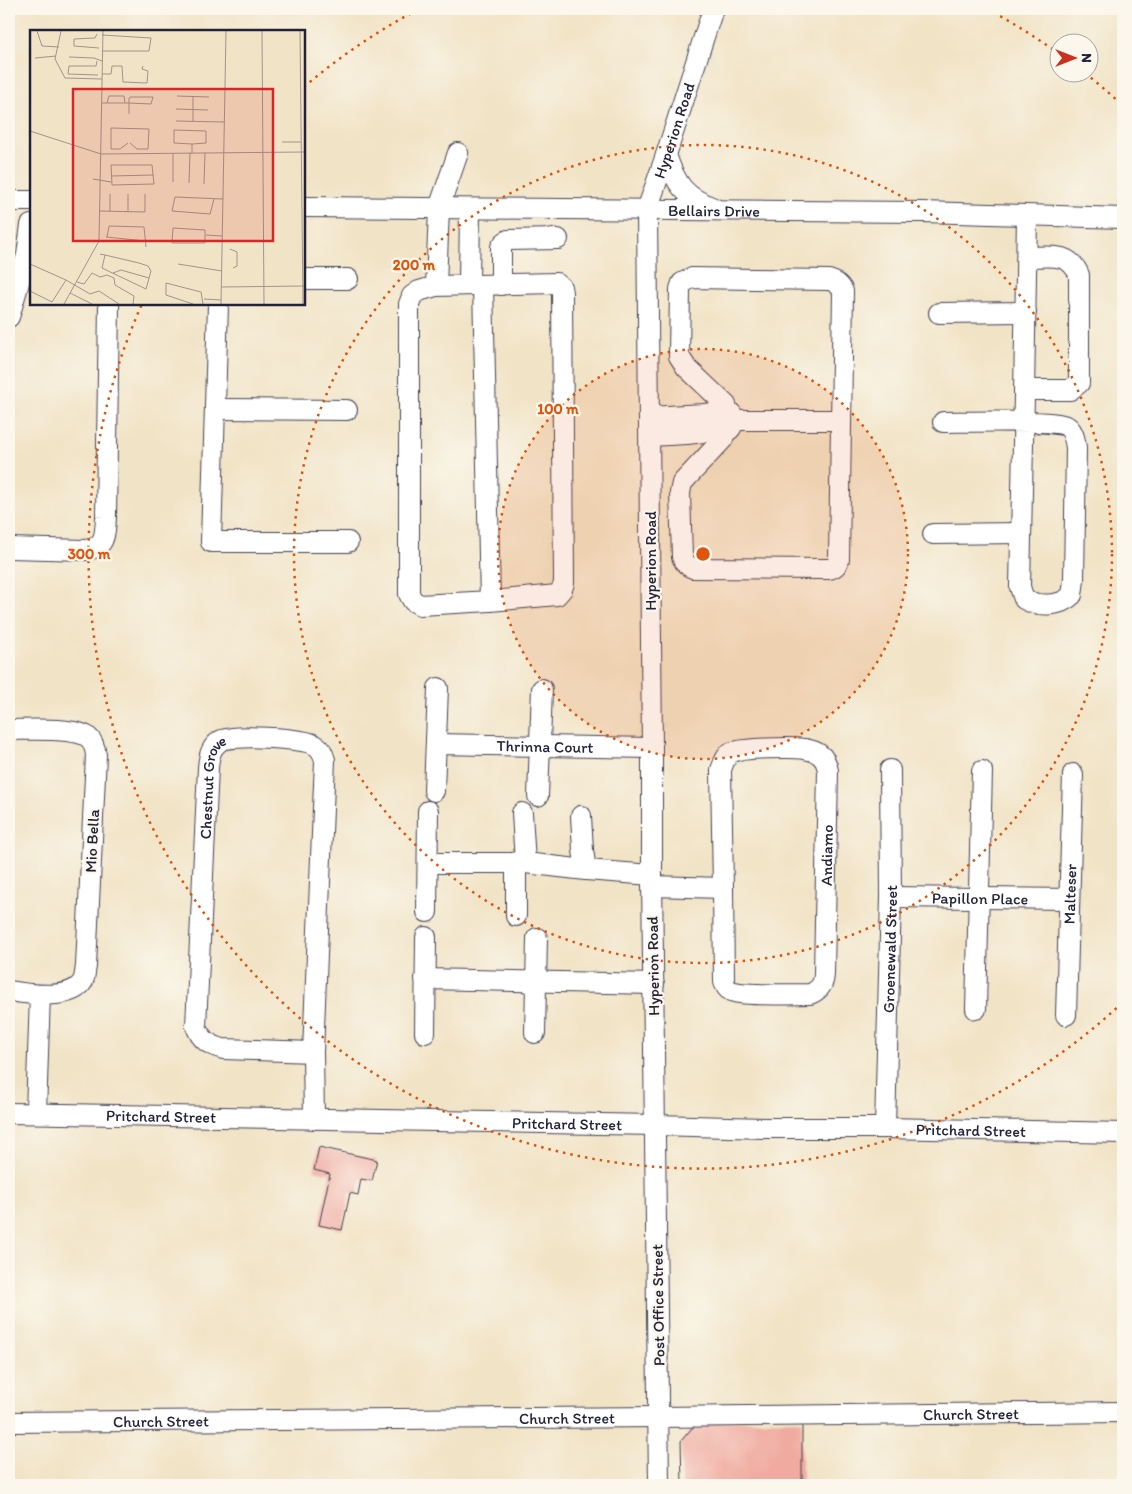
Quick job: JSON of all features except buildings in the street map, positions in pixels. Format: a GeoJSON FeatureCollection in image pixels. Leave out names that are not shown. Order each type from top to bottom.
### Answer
{"type":"FeatureCollection","features":[{"type":"Feature","properties":{"kind":"street","name":"Hyperion Road"},"geometry":{"type":"LineString","coordinates":[[656,1125],[652,881],[647,210],[713,9]]}},
{"type":"Feature","properties":{"kind":"street"},"geometry":{"type":"LineString","coordinates":[[436,286],[439,208],[458,153]]}},
{"type":"Feature","properties":{"kind":"street"},"geometry":{"type":"LineString","coordinates":[[666,155],[672,172],[685,192],[699,202],[720,210]]}},
{"type":"Feature","properties":{"kind":"street"},"geometry":{"type":"LineString","coordinates":[[9,201],[30,201]]}},
{"type":"Feature","properties":{"kind":"street","name":"Bellairs Drive"},"geometry":{"type":"LineString","coordinates":[[305,206],[922,212],[1123,218]]}},
{"type":"Feature","properties":{"kind":"street"},"geometry":{"type":"LineString","coordinates":[[470,209],[485,285],[490,601]]}},
{"type":"Feature","properties":{"kind":"street"},"geometry":{"type":"LineString","coordinates":[[943,422],[1024,422],[1057,423],[1064,424],[1070,428],[1074,436],[1076,448],[1074,580],[1072,596],[1067,601],[1054,604],[1032,604],[1024,599],[1020,587],[1024,422],[1027,216]]}},
{"type":"Feature","properties":{"kind":"street"},"geometry":{"type":"LineString","coordinates":[[485,285],[501,248],[508,240],[558,239]]}},
{"type":"Feature","properties":{"kind":"street"},"geometry":{"type":"LineString","coordinates":[[9,317],[29,255],[30,240]]}},
{"type":"Feature","properties":{"kind":"street"},"geometry":{"type":"LineString","coordinates":[[1024,390],[1070,390],[1079,383],[1079,275],[1073,263],[1063,258],[1027,257]]}},
{"type":"Feature","properties":{"kind":"street"},"geometry":{"type":"LineString","coordinates":[[692,278],[829,280],[840,285],[843,291],[841,420],[839,559],[833,568],[828,570],[693,568],[688,566],[682,557],[680,493],[682,483],[723,439],[726,405],[686,367],[679,356],[680,289],[682,283],[692,278]]}},
{"type":"Feature","properties":{"kind":"street"},"geometry":{"type":"LineString","coordinates":[[305,279],[348,279]]}},
{"type":"Feature","properties":{"kind":"street"},"geometry":{"type":"LineString","coordinates":[[556,283],[561,287],[564,583],[557,595],[431,606],[420,605],[413,601],[410,594],[409,304],[412,296],[419,291],[436,286],[556,283]]}},
{"type":"Feature","properties":{"kind":"street"},"geometry":{"type":"LineString","coordinates":[[9,548],[86,550],[94,548],[103,539],[106,517],[109,305]]}},
{"type":"Feature","properties":{"kind":"street"},"geometry":{"type":"LineString","coordinates":[[218,305],[211,542],[348,542]]}},
{"type":"Feature","properties":{"kind":"street"},"geometry":{"type":"LineString","coordinates":[[939,313],[1026,312]]}},
{"type":"Feature","properties":{"kind":"street"},"geometry":{"type":"LineString","coordinates":[[215,409],[347,410]]}},
{"type":"Feature","properties":{"kind":"street"},"geometry":{"type":"LineString","coordinates":[[649,426],[725,421],[841,420]]}},
{"type":"Feature","properties":{"kind":"street"},"geometry":{"type":"LineString","coordinates":[[933,534],[1021,534]]}},
{"type":"Feature","properties":{"kind":"street"},"geometry":{"type":"LineString","coordinates":[[434,791],[438,688]]}},
{"type":"Feature","properties":{"kind":"street"},"geometry":{"type":"LineString","coordinates":[[538,796],[542,689]]}},
{"type":"Feature","properties":{"kind":"street","name":"Mio Bella"},"geometry":{"type":"LineString","coordinates":[[9,730],[70,731],[81,733],[89,738],[94,745],[96,754],[85,974],[83,982],[68,992],[40,996],[9,992]]}},
{"type":"Feature","properties":{"kind":"street","name":"Chestnut Grove"},"geometry":{"type":"LineString","coordinates":[[313,1052],[223,1049],[214,1047],[206,1042],[199,1034],[196,1026],[208,768],[210,754],[215,745],[222,740],[241,738],[300,740],[317,746],[323,752],[325,760],[313,1052],[314,1119]]}},
{"type":"Feature","properties":{"kind":"street","name":"Thrinna Court"},"geometry":{"type":"LineString","coordinates":[[436,744],[652,748]]}},
{"type":"Feature","properties":{"kind":"street","name":"Andiamo"},"geometry":{"type":"LineString","coordinates":[[747,749],[804,749],[821,755],[827,764],[828,771],[825,963],[824,980],[821,987],[810,994],[742,993],[726,987],[724,976],[723,888],[721,770],[729,754],[736,750],[747,749]]}},
{"type":"Feature","properties":{"kind":"street","name":"Groenewald Street"},"geometry":{"type":"LineString","coordinates":[[885,1128],[891,897],[890,770]]}},
{"type":"Feature","properties":{"kind":"street"},"geometry":{"type":"LineString","coordinates":[[976,1009],[977,898],[982,771]]}},
{"type":"Feature","properties":{"kind":"street","name":"Malteser"},"geometry":{"type":"LineString","coordinates":[[1066,1014],[1073,774]]}},
{"type":"Feature","properties":{"kind":"street"},"geometry":{"type":"LineString","coordinates":[[427,912],[428,811]]}},
{"type":"Feature","properties":{"kind":"street"},"geometry":{"type":"LineString","coordinates":[[516,916],[521,862],[522,814]]}},
{"type":"Feature","properties":{"kind":"street"},"geometry":{"type":"LineString","coordinates":[[581,816],[586,870]]}},
{"type":"Feature","properties":{"kind":"street"},"geometry":{"type":"LineString","coordinates":[[428,863],[521,862],[652,881],[723,888]]}},
{"type":"Feature","properties":{"kind":"street","name":"Papillon Place"},"geometry":{"type":"LineString","coordinates":[[891,897],[1069,899]]}},
{"type":"Feature","properties":{"kind":"street"},"geometry":{"type":"LineString","coordinates":[[425,1033],[426,937]]}},
{"type":"Feature","properties":{"kind":"street"},"geometry":{"type":"LineString","coordinates":[[535,1033],[537,938]]}},
{"type":"Feature","properties":{"kind":"street"},"geometry":{"type":"LineString","coordinates":[[425,979],[654,984]]}},
{"type":"Feature","properties":{"kind":"street"},"geometry":{"type":"LineString","coordinates":[[36,1113],[40,996]]}},
{"type":"Feature","properties":{"kind":"street","name":"Pritchard Street"},"geometry":{"type":"LineString","coordinates":[[9,1113],[1123,1133]]}},
{"type":"Feature","properties":{"kind":"street","name":"Post Office Street"},"geometry":{"type":"LineString","coordinates":[[656,1125],[660,1485]]}},
{"type":"Feature","properties":{"kind":"street","name":"Church Street"},"geometry":{"type":"LineString","coordinates":[[9,1422],[1123,1412]]}}]}
